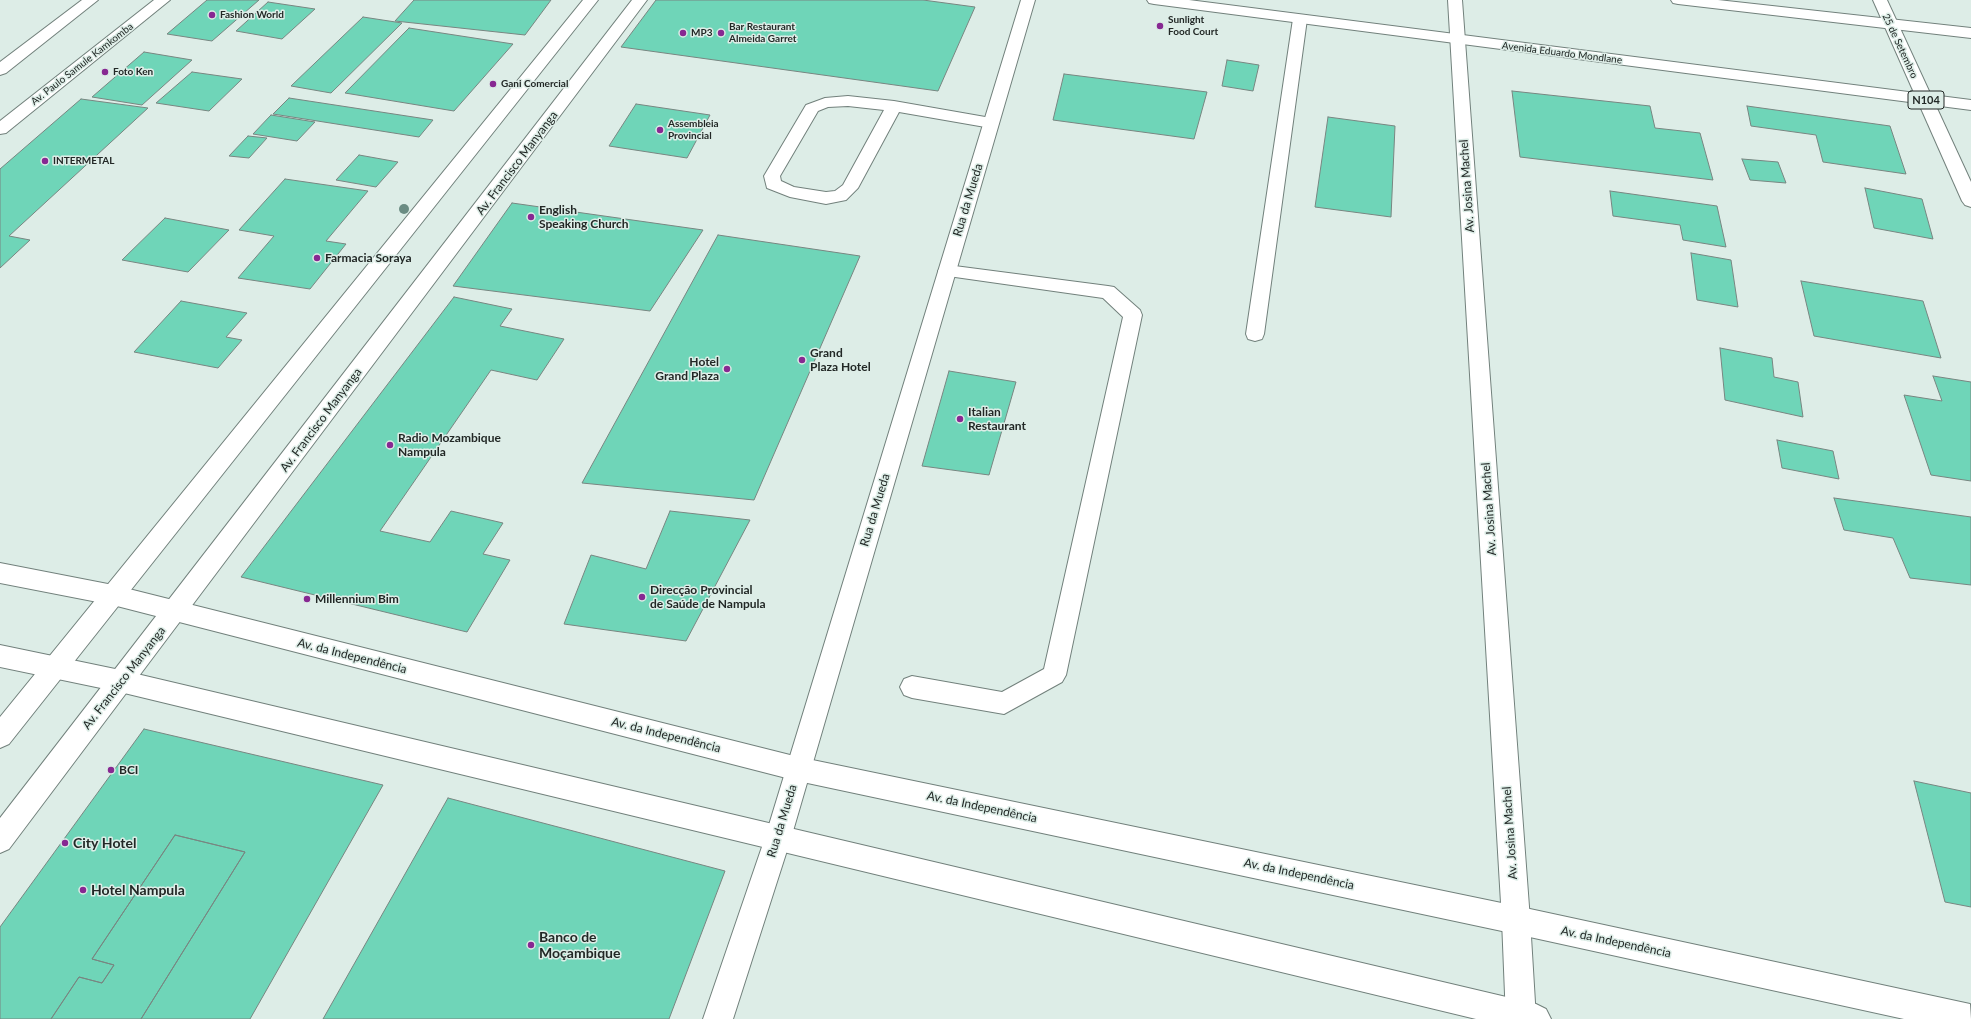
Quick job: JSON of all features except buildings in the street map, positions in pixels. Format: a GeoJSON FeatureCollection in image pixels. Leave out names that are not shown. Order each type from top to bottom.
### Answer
{"type":"FeatureCollection","features":[{"type":"Feature","properties":{"kind":"main road"},"geometry":{"type":"LineString","coordinates":[[0,70],[91,0]]}},
{"type":"Feature","properties":{"kind":"main road","name":"Av. Paulo Samule Kamkomba"},"geometry":{"type":"LineString","coordinates":[[0,129],[163,0]]}},
{"type":"Feature","properties":{"kind":"main road"},"geometry":{"type":"LineString","coordinates":[[0,736],[591,0]]}},
{"type":"Feature","properties":{"kind":"main road","name":"Av. Francisco Manyanga"},"geometry":{"type":"LineString","coordinates":[[0,840],[120,681],[176,611],[640,0]]}},
{"type":"Feature","properties":{"kind":"main road","name":"Rua da Mueda"},"geometry":{"type":"LineString","coordinates":[[718,1019],[778,838],[1028,0]]}},
{"type":"Feature","properties":{"kind":"main road","name":"Avenida Eduardo Mondlane"},"geometry":{"type":"LineString","coordinates":[[1154,0],[1971,106]]}},
{"type":"Feature","properties":{"kind":"main road","name":"Av. Josina Machel"},"geometry":{"type":"LineString","coordinates":[[1455,0],[1516,920],[1526,1018]]}},
{"type":"Feature","properties":{"kind":"main road"},"geometry":{"type":"LineString","coordinates":[[1678,0],[1971,33]]}},
{"type":"Feature","properties":{"kind":"main road","name":"25 de Setembro"},"geometry":{"type":"LineString","coordinates":[[1880,0],[1889,23],[1971,201]]}},
{"type":"Feature","properties":{"kind":"main road","name":"Av. da Independência"},"geometry":{"type":"LineString","coordinates":[[0,573],[113,595],[798,769],[1516,920],[1970,1019]]}},
{"type":"Feature","properties":{"kind":"main road"},"geometry":{"type":"LineString","coordinates":[[0,656],[120,681],[1526,1018]]}},
{"type":"Feature","properties":{"kind":"lane"},"geometry":{"type":"LineString","coordinates":[[1255,334],[1300,19]]}},
{"type":"Feature","properties":{"kind":"lane"},"geometry":{"type":"LineString","coordinates":[[894,106],[850,188],[840,196],[826,198],[790,192],[773,184],[772,176],[812,108],[825,103],[848,101],[894,106],[992,123]]}},
{"type":"Feature","properties":{"kind":"lane"},"geometry":{"type":"LineString","coordinates":[[912,687],[1004,703],[1054,675],[1133,315],[1108,292],[947,271]]}},
{"type":"Feature","properties":{"kind":"place","name":"Fashion World"},"geometry":{"type":"Point","coordinates":[212,15]}},
{"type":"Feature","properties":{"kind":"place","name":"Sunlight Food Court"},"geometry":{"type":"Point","coordinates":[1160,26]}},
{"type":"Feature","properties":{"kind":"place","name":"MP3"},"geometry":{"type":"Point","coordinates":[683,33]}},
{"type":"Feature","properties":{"kind":"place","name":"Bar Restaurant Almeida Garret"},"geometry":{"type":"Point","coordinates":[721,33]}},
{"type":"Feature","properties":{"kind":"place","name":"Foto Ken"},"geometry":{"type":"Point","coordinates":[105,72]}},
{"type":"Feature","properties":{"kind":"place","name":"Gani Comercial"},"geometry":{"type":"Point","coordinates":[493,84]}},
{"type":"Feature","properties":{"kind":"place","name":"Assembleia Provincial"},"geometry":{"type":"Point","coordinates":[660,130]}},
{"type":"Feature","properties":{"kind":"place","name":"INTERMETAL"},"geometry":{"type":"Point","coordinates":[45,161]}},
{"type":"Feature","properties":{"kind":"place","name":"English Speaking Church"},"geometry":{"type":"Point","coordinates":[531,217]}},
{"type":"Feature","properties":{"kind":"place","name":"Farmacia Soraya"},"geometry":{"type":"Point","coordinates":[317,258]}},
{"type":"Feature","properties":{"kind":"place","name":"Grand Plaza Hotel"},"geometry":{"type":"Point","coordinates":[802,360]}},
{"type":"Feature","properties":{"kind":"place","name":"Hotel Grand Plaza"},"geometry":{"type":"Point","coordinates":[727,369]}},
{"type":"Feature","properties":{"kind":"place","name":"Italian Restaurant"},"geometry":{"type":"Point","coordinates":[960,419]}},
{"type":"Feature","properties":{"kind":"place","name":"Radio Mozambique Nampula"},"geometry":{"type":"Point","coordinates":[390,445]}},
{"type":"Feature","properties":{"kind":"place","name":"Direcção Provincial de Saúde de Nampula"},"geometry":{"type":"Point","coordinates":[642,597]}},
{"type":"Feature","properties":{"kind":"place","name":"Millennium Bim"},"geometry":{"type":"Point","coordinates":[307,599]}},
{"type":"Feature","properties":{"kind":"place","name":"BCI"},"geometry":{"type":"Point","coordinates":[111,770]}},
{"type":"Feature","properties":{"kind":"place","name":"City Hotel"},"geometry":{"type":"Point","coordinates":[65,843]}},
{"type":"Feature","properties":{"kind":"place","name":"Hotel Nampula"},"geometry":{"type":"Point","coordinates":[83,890]}},
{"type":"Feature","properties":{"kind":"place","name":"Banco de Moçambique"},"geometry":{"type":"Point","coordinates":[531,945]}}]}
